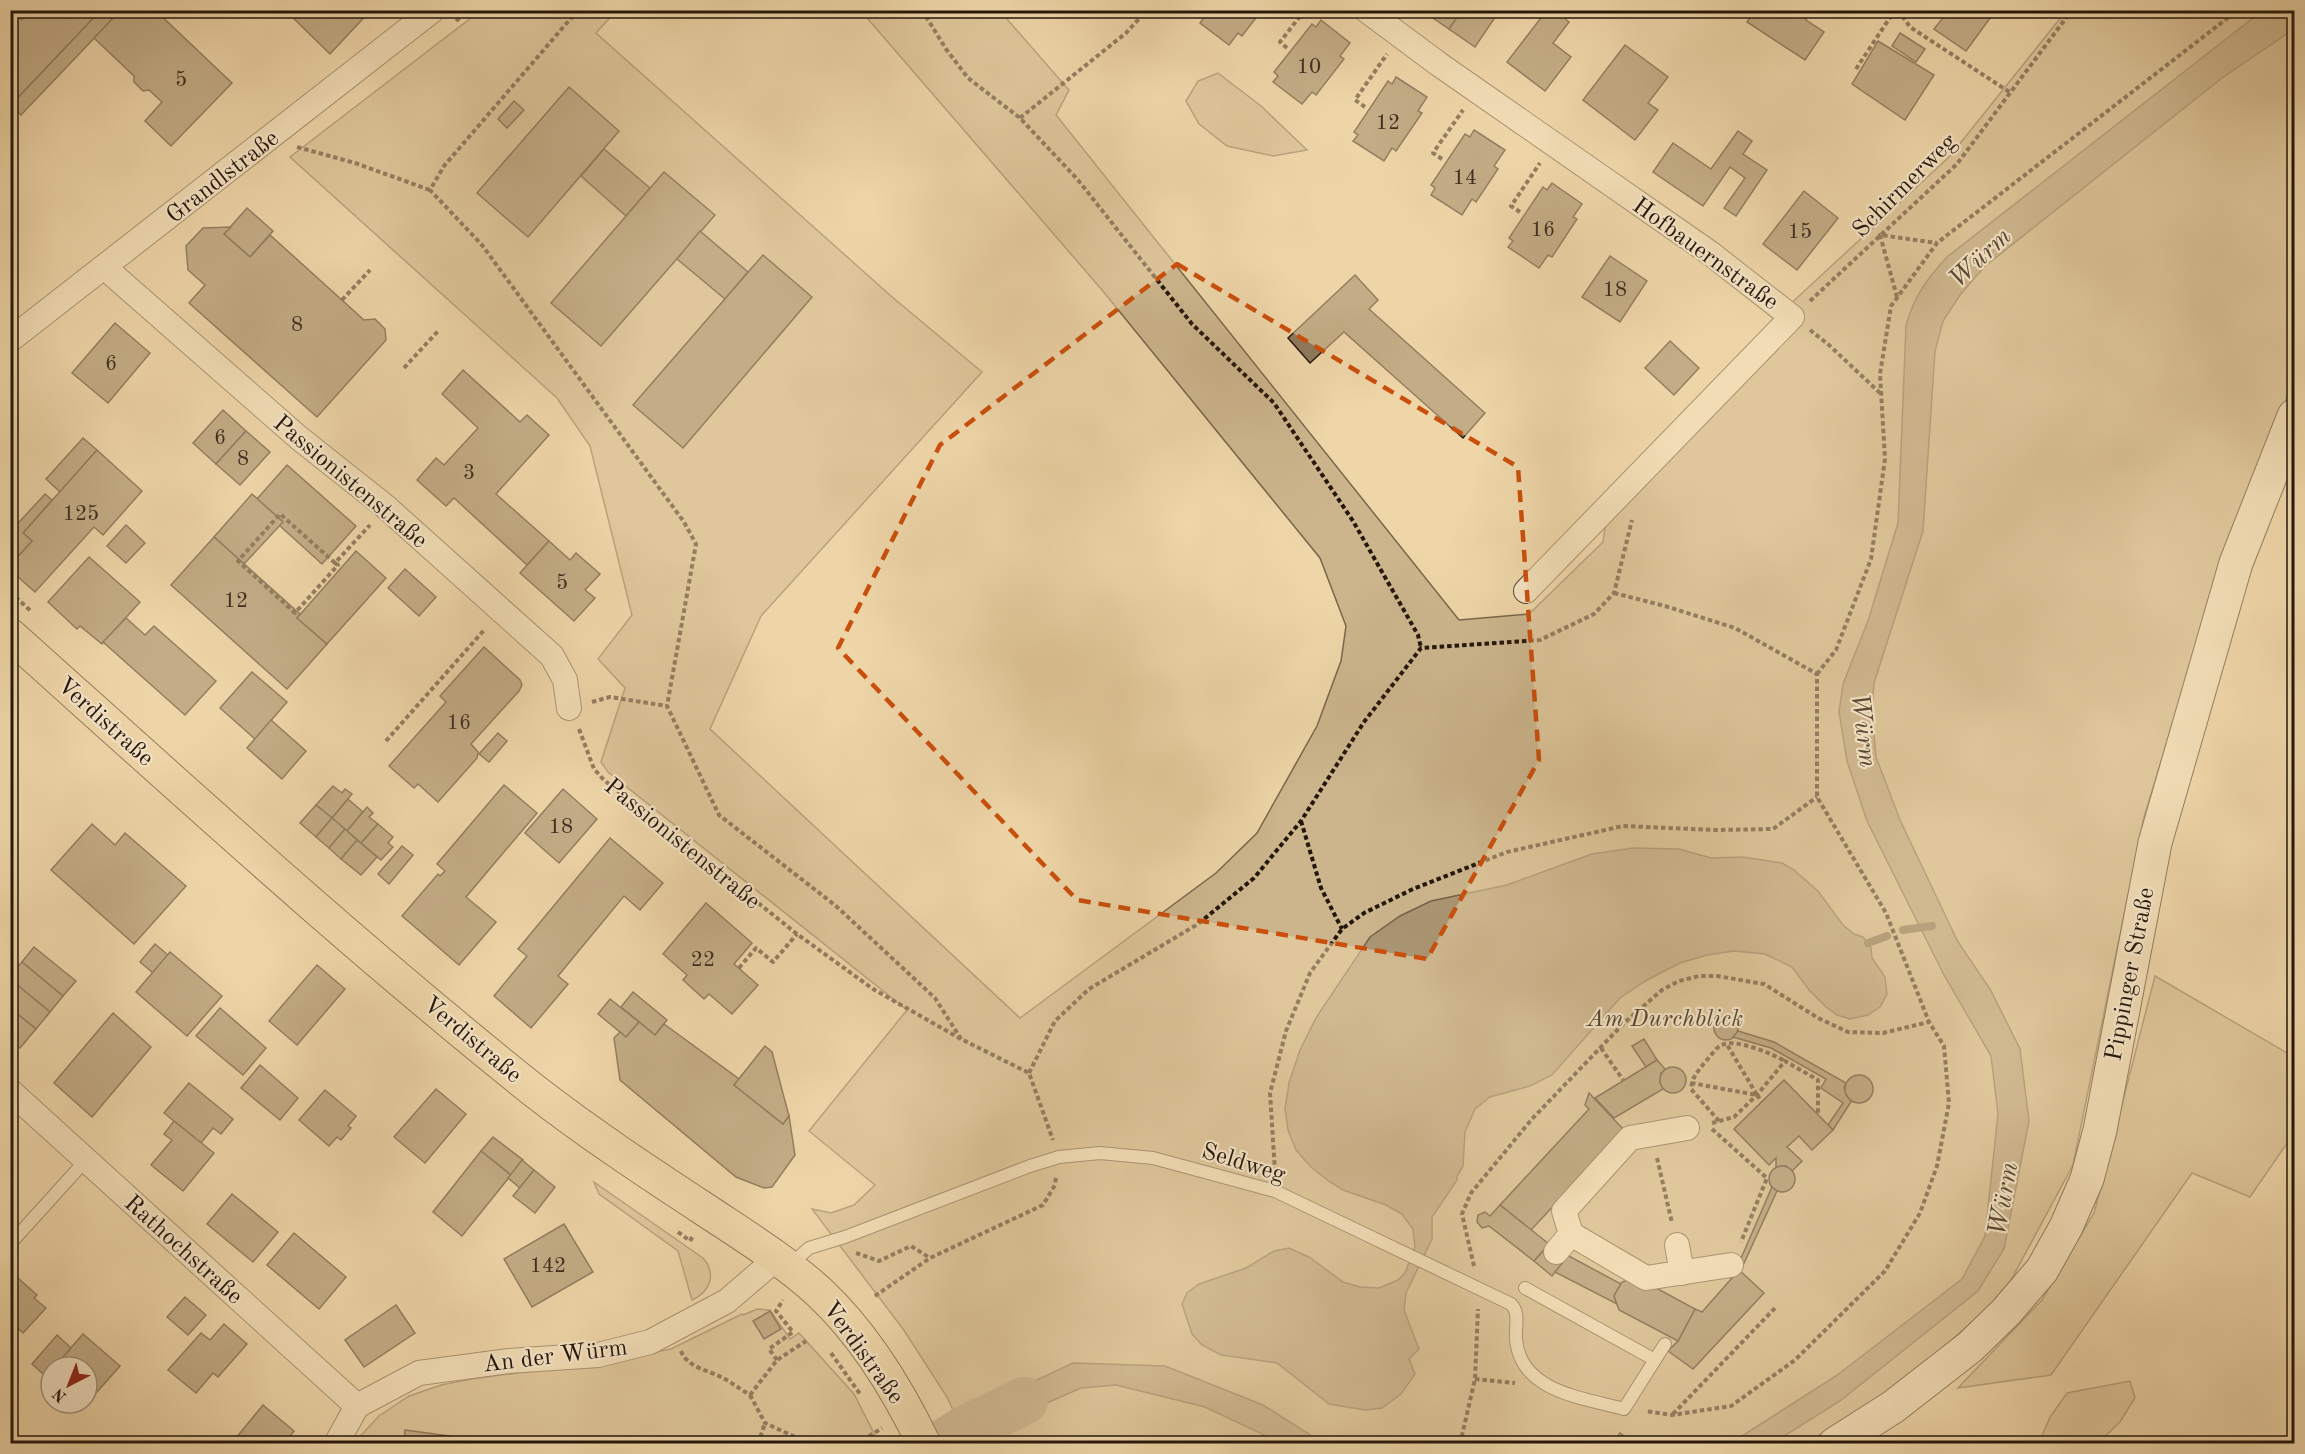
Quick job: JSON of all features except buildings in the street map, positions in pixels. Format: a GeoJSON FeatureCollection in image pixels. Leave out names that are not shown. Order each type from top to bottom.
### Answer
{"type":"FeatureCollection","features":[{"type":"Feature","properties":{"kind":"main road","name":"Pippinger Straße"},"geometry":{"type":"LineString","coordinates":[[1835,1443],[1893,1407],[1977,1340],[2006,1312],[2042,1270],[2066,1227],[2087,1179],[2100,1130],[2155,843],[2236,563],[2295,416]]}},
{"type":"Feature","properties":{"kind":"main road","name":"Verdistraße"},"geometry":{"type":"LineString","coordinates":[[10,635],[329,919],[533,1089],[599,1138],[783,1262],[821,1294],[854,1331],[885,1375],[907,1431]]}},
{"type":"Feature","properties":{"kind":"street","name":"Grandlstraße"},"geometry":{"type":"LineString","coordinates":[[10,340],[433,10]]}},
{"type":"Feature","properties":{"kind":"street","name":"Hofbauernstraße"},"geometry":{"type":"LineString","coordinates":[[1366,10],[1440,65],[1710,253],[1792,317],[1526,591]]}},
{"type":"Feature","properties":{"kind":"street","name":"Passionistenstraße"},"geometry":{"type":"LineString","coordinates":[[104,267],[299,438],[386,507],[552,656],[565,680],[569,708]]}},
{"type":"Feature","properties":{"kind":"street","name":"Rathochstraße"},"geometry":{"type":"LineString","coordinates":[[10,1091],[357,1406]]}},
{"type":"Feature","properties":{"kind":"street"},"geometry":{"type":"LineString","coordinates":[[1694,1130],[1652,1140],[1630,1138],[1564,1211],[1563,1243],[1646,1278],[1731,1265]]}},
{"type":"Feature","properties":{"kind":"street"},"geometry":{"type":"LineString","coordinates":[[1677,1245],[1682,1273]]}},
{"type":"Feature","properties":{"kind":"street","name":"An der Würm"},"geometry":{"type":"LineString","coordinates":[[357,1406],[419,1373],[509,1361],[598,1355],[650,1342],[727,1301],[783,1262]]}},
{"type":"Feature","properties":{"kind":"street"},"geometry":{"type":"LineString","coordinates":[[336,1443],[357,1406]]}},
{"type":"Feature","properties":{"kind":"lane","name":"Seldweg"},"geometry":{"type":"LineString","coordinates":[[783,1262],[809,1248],[845,1237],[1059,1157],[1100,1153],[1153,1158],[1275,1191],[1514,1306],[1517,1349],[1528,1371],[1545,1386],[1624,1409]]}},
{"type":"Feature","properties":{"kind":"lane"},"geometry":{"type":"LineString","coordinates":[[10,1244],[86,1160]]}},
{"type":"Feature","properties":{"kind":"lane"},"geometry":{"type":"LineString","coordinates":[[1525,1288],[1655,1360]]}},
{"type":"Feature","properties":{"kind":"lane"},"geometry":{"type":"LineString","coordinates":[[1624,1409],[1665,1344]]}},
{"type":"Feature","properties":{"kind":"path"},"geometry":{"type":"LineString","coordinates":[[430,190],[444,166],[578,10]]}},
{"type":"Feature","properties":{"kind":"path"},"geometry":{"type":"LineString","coordinates":[[922,10],[946,49],[968,78],[1020,117],[1078,180],[1192,324],[1274,403],[1353,521],[1418,636],[1421,648]]}},
{"type":"Feature","properties":{"kind":"path"},"geometry":{"type":"LineString","coordinates":[[1020,117],[1126,33],[1147,10]]}},
{"type":"Feature","properties":{"kind":"path"},"geometry":{"type":"LineString","coordinates":[[1287,48],[1280,42],[1305,10]]}},
{"type":"Feature","properties":{"kind":"path"},"geometry":{"type":"LineString","coordinates":[[1856,69],[1897,10],[1910,27],[2011,93]]}},
{"type":"Feature","properties":{"kind":"path","name":"Schirmerweg"},"geometry":{"type":"LineString","coordinates":[[1792,317],[1957,164],[2072,10]]}},
{"type":"Feature","properties":{"kind":"path"},"geometry":{"type":"LineString","coordinates":[[1624,1409],[1672,1415],[1731,1406],[1795,1360],[1885,1271],[1920,1213],[1937,1166],[1949,1103],[1944,1046],[1929,1022],[1886,913],[1817,797],[1817,674],[1836,650],[1871,560],[1885,459],[1880,374],[1891,306],[1937,243],[2238,10]]}},
{"type":"Feature","properties":{"kind":"path"},"geometry":{"type":"LineString","coordinates":[[1365,107],[1355,100],[1388,52]]}},
{"type":"Feature","properties":{"kind":"path"},"geometry":{"type":"LineString","coordinates":[[1442,159],[1433,153],[1466,105]]}},
{"type":"Feature","properties":{"kind":"path"},"geometry":{"type":"LineString","coordinates":[[294,146],[355,163],[430,190],[482,245],[684,522],[696,544],[667,706],[719,815],[844,913],[935,998],[961,1039]]}},
{"type":"Feature","properties":{"kind":"path"},"geometry":{"type":"LineString","coordinates":[[1520,212],[1511,206],[1544,158]]}},
{"type":"Feature","properties":{"kind":"path"},"geometry":{"type":"LineString","coordinates":[[1897,298],[1880,236],[1937,243]]}},
{"type":"Feature","properties":{"kind":"path"},"geometry":{"type":"LineString","coordinates":[[342,300],[370,270]]}},
{"type":"Feature","properties":{"kind":"path"},"geometry":{"type":"LineString","coordinates":[[1792,317],[1829,345],[1881,394]]}},
{"type":"Feature","properties":{"kind":"path"},"geometry":{"type":"LineString","coordinates":[[404,368],[438,331]]}},
{"type":"Feature","properties":{"kind":"path"},"geometry":{"type":"LineString","coordinates":[[335,563],[386,507]]}},
{"type":"Feature","properties":{"kind":"path"},"geometry":{"type":"LineString","coordinates":[[280,514],[335,563],[338,565],[295,613],[238,561],[280,514]]}},
{"type":"Feature","properties":{"kind":"path"},"geometry":{"type":"LineString","coordinates":[[875,1296],[930,1258],[1042,1205],[1055,1185],[1059,1157],[1029,1073],[1055,1021],[1089,989],[1198,924],[1254,878],[1301,821],[1364,722],[1421,648],[1540,640],[1594,614],[1614,593],[1633,516]]}},
{"type":"Feature","properties":{"kind":"path"},"geometry":{"type":"LineString","coordinates":[[10,592],[37,616]]}},
{"type":"Feature","properties":{"kind":"path"},"geometry":{"type":"LineString","coordinates":[[1614,593],[1735,628],[1817,674]]}},
{"type":"Feature","properties":{"kind":"path"},"geometry":{"type":"LineString","coordinates":[[386,741],[502,610]]}},
{"type":"Feature","properties":{"kind":"path"},"geometry":{"type":"LineString","coordinates":[[569,708],[609,697],[667,706]]}},
{"type":"Feature","properties":{"kind":"path","name":"Passionistenstraße"},"geometry":{"type":"LineString","coordinates":[[569,708],[594,769],[604,780],[797,934],[873,989],[961,1039],[1029,1073]]}},
{"type":"Feature","properties":{"kind":"path"},"geometry":{"type":"LineString","coordinates":[[1275,1191],[1270,1093],[1283,1041],[1310,973],[1342,929],[1364,913],[1413,889],[1507,852],[1623,826],[1715,830],[1773,829],[1817,797]]}},
{"type":"Feature","properties":{"kind":"path"},"geometry":{"type":"LineString","coordinates":[[1301,821],[1321,888],[1342,929]]}},
{"type":"Feature","properties":{"kind":"path"},"geometry":{"type":"LineString","coordinates":[[739,968],[756,948],[773,962],[797,934]]}},
{"type":"Feature","properties":{"kind":"path"},"geometry":{"type":"LineString","coordinates":[[1460,1443],[1475,1379],[1479,1288],[1462,1214],[1465,1203],[1532,1119],[1644,1005],[1662,990],[1679,981],[1699,976],[1717,976],[1764,984],[1818,1018],[1848,1032],[1883,1033],[1929,1022]]}},
{"type":"Feature","properties":{"kind":"path"},"geometry":{"type":"LineString","coordinates":[[1726,1043],[1762,1102]]}},
{"type":"Feature","properties":{"kind":"path"},"geometry":{"type":"LineString","coordinates":[[1785,1061],[1757,1095],[1734,1117],[1719,1121],[1691,1089],[1692,1078],[1719,1046],[1726,1043],[1736,1044],[1770,1054],[1785,1061],[1818,1080],[1818,1115]]}},
{"type":"Feature","properties":{"kind":"path"},"geometry":{"type":"LineString","coordinates":[[1601,1048],[1623,1080]]}},
{"type":"Feature","properties":{"kind":"path"},"geometry":{"type":"LineString","coordinates":[[1691,1083],[1757,1095]]}},
{"type":"Feature","properties":{"kind":"path"},"geometry":{"type":"LineString","coordinates":[[1694,1130],[1712,1129],[1767,1178],[1731,1265]]}},
{"type":"Feature","properties":{"kind":"path"},"geometry":{"type":"LineString","coordinates":[[1652,1140],[1677,1245]]}},
{"type":"Feature","properties":{"kind":"path"},"geometry":{"type":"LineString","coordinates":[[678,1232],[690,1241],[694,1235]]}},
{"type":"Feature","properties":{"kind":"path"},"geometry":{"type":"LineString","coordinates":[[845,1237],[856,1253],[879,1261],[911,1246],[930,1258]]}},
{"type":"Feature","properties":{"kind":"path"},"geometry":{"type":"LineString","coordinates":[[777,1360],[769,1349],[793,1332],[776,1311],[783,1300]]}},
{"type":"Feature","properties":{"kind":"path"},"geometry":{"type":"LineString","coordinates":[[1672,1415],[1776,1306]]}},
{"type":"Feature","properties":{"kind":"path"},"geometry":{"type":"LineString","coordinates":[[672,1331],[683,1358],[720,1376],[750,1395],[765,1423],[806,1442],[825,1443]]}},
{"type":"Feature","properties":{"kind":"path"},"geometry":{"type":"LineString","coordinates":[[750,1395],[777,1360],[806,1341]]}},
{"type":"Feature","properties":{"kind":"path"},"geometry":{"type":"LineString","coordinates":[[1475,1379],[1545,1386]]}},
{"type":"Feature","properties":{"kind":"path"},"geometry":{"type":"LineString","coordinates":[[758,1443],[765,1423]]}},
{"type":"Feature","properties":{"kind":"path"},"geometry":{"type":"LineString","coordinates":[[833,1443],[860,1442],[907,1431]]}},
{"type":"Feature","properties":{"kind":"path"},"geometry":{"type":"LineString","coordinates":[[1152,1443],[1162,1440],[1171,1443]]}},
{"type":"Feature","properties":{"kind":"highlighted area"},"geometry":{"type":"Polygon","coordinates":[[[1177,264],[1518,467],[1539,760],[1427,959],[1077,900],[838,648],[940,445],[1177,264]]]}},
{"type":"Feature","properties":{"kind":"green space","name":"Am Durchblick"},"geometry":{"type":"Polygon","coordinates":[[[480,11],[616,11],[596,33],[891,296],[982,372],[761,616],[710,729],[1020,1018],[1216,873],[1257,833],[1317,726],[1341,661],[1346,626],[1320,558],[1102,290],[861,11],[1000,11],[1069,90],[1056,115],[1459,620],[1529,614],[1603,542],[1611,487],[1785,309],[1950,156],[2066,11],[2294,11],[2294,378],[2219,572],[2144,817],[2073,1165],[2010,1282],[1986,1310],[1905,1380],[1807,1443],[968,1443],[947,1397],[903,1329],[812,1209],[831,1213],[854,1205],[875,1185],[809,1131],[907,1010],[608,772],[601,762],[625,688],[598,659],[632,615],[590,446],[557,398],[290,157],[480,11]]]}},
{"type":"Feature","properties":{"kind":"green space"},"geometry":{"type":"Polygon","coordinates":[[[1218,73],[1261,106],[1307,150],[1273,156],[1227,146],[1199,124],[1186,101],[1198,81],[1218,73]]]}},
{"type":"Feature","properties":{"kind":"green space"},"geometry":{"type":"Polygon","coordinates":[[[2155,976],[2294,1057],[2294,1133],[2250,1197],[2192,1173],[2051,1375],[1958,1388],[2042,1300],[2094,1213],[2155,976]]]}},
{"type":"Feature","properties":{"kind":"green space"},"geometry":{"type":"Polygon","coordinates":[[[594,1182],[703,1258],[710,1270],[710,1282],[698,1297],[692,1300],[678,1251],[599,1194],[594,1182]]]}},
{"type":"Feature","properties":{"kind":"green space"},"geometry":{"type":"Polygon","coordinates":[[[757,1309],[770,1310],[790,1339],[799,1333],[854,1394],[879,1443],[353,1444],[379,1416],[409,1396],[441,1385],[620,1359],[671,1349],[757,1309]]]}},
{"type":"Feature","properties":{"kind":"green space"},"geometry":{"type":"Polygon","coordinates":[[[2130,1381],[2135,1398],[2120,1422],[2098,1443],[2039,1443],[2050,1417],[2067,1393],[2130,1381]]]}},
{"type":"Feature","properties":{"kind":"water"},"geometry":{"type":"Polygon","coordinates":[[[2262,11],[2294,11],[2294,29],[2222,78],[1984,267],[1960,295],[1943,321],[1935,351],[1923,531],[1874,683],[1872,709],[1876,757],[1900,820],[1958,942],[1990,989],[2020,1049],[2029,1121],[2004,1249],[1978,1291],[1840,1401],[1773,1443],[1731,1443],[1836,1376],[1962,1279],[1985,1236],[1998,1114],[1991,1056],[1944,975],[1867,821],[1847,761],[1839,712],[1843,684],[1868,621],[1898,523],[1906,325],[1909,314],[1922,288],[1947,257],[2262,11]]]}},
{"type":"Feature","properties":{"kind":"water"},"geometry":{"type":"Polygon","coordinates":[[[1633,848],[1679,849],[1711,858],[1743,857],[1782,863],[1794,870],[1818,891],[1843,925],[1854,934],[1863,937],[1871,948],[1872,958],[1885,977],[1887,994],[1880,1007],[1868,1015],[1850,1019],[1837,1015],[1826,1007],[1809,990],[1792,967],[1765,954],[1734,951],[1707,955],[1680,963],[1647,980],[1620,998],[1552,1075],[1530,1086],[1490,1097],[1475,1109],[1465,1132],[1463,1166],[1457,1180],[1432,1217],[1432,1239],[1406,1293],[1404,1310],[1419,1349],[1409,1359],[1415,1374],[1401,1394],[1382,1408],[1365,1410],[1329,1404],[1277,1363],[1221,1355],[1202,1345],[1192,1334],[1182,1304],[1187,1293],[1199,1284],[1246,1268],[1274,1251],[1289,1248],[1309,1257],[1343,1282],[1360,1287],[1379,1288],[1398,1280],[1405,1273],[1415,1247],[1413,1229],[1402,1214],[1386,1205],[1343,1190],[1311,1167],[1296,1150],[1288,1130],[1285,1109],[1289,1083],[1300,1050],[1316,1018],[1370,937],[1400,916],[1431,901],[1507,885],[1592,854],[1633,848]]]}},
{"type":"Feature","properties":{"kind":"water"},"geometry":{"type":"Polygon","coordinates":[[[1073,1363],[1165,1366],[1263,1405],[1323,1443],[1281,1443],[1205,1407],[1116,1385],[1081,1388],[970,1437],[958,1417],[1073,1363]]]}},
{"type":"Feature","properties":{"kind":"waterway"},"geometry":{"type":"LineString","coordinates":[[1903,930],[1932,926]]}},
{"type":"Feature","properties":{"kind":"waterway"},"geometry":{"type":"LineString","coordinates":[[1868,943],[1887,936]]}},
{"type":"Feature","properties":{"kind":"waterway","name":"Würm"},"geometry":{"type":"LineString","coordinates":[[942,1444],[966,1429],[1024,1401]]}}]}
